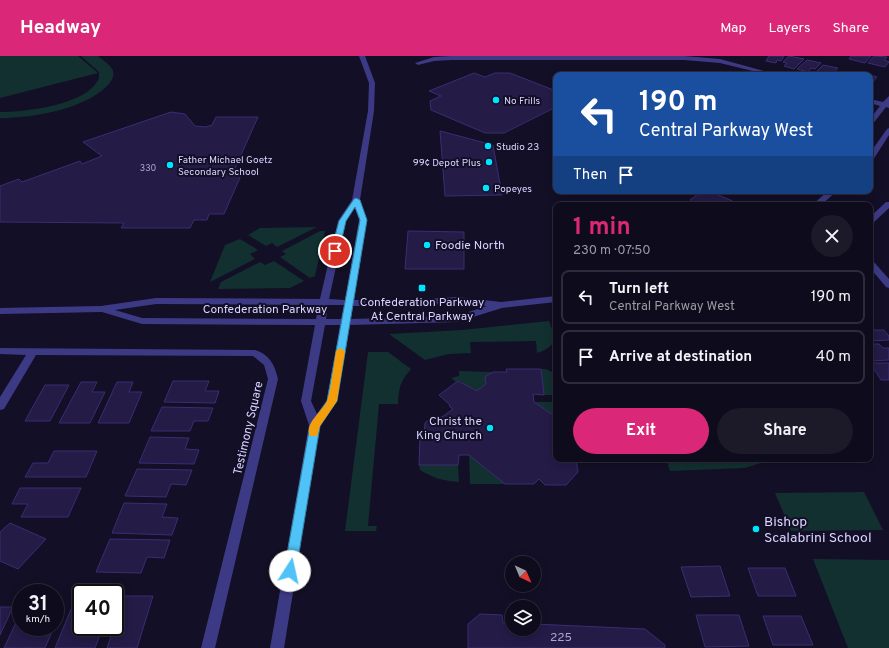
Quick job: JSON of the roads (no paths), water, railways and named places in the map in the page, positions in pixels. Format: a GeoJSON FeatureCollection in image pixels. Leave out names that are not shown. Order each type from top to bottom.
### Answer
{"type":"FeatureCollection","features":[{"type":"Feature","properties":{"kind":"street"},"geometry":{"type":"LineString","coordinates":[[315,425],[306,401],[324,302],[342,221],[356,200],[372,95],[372,83],[362,56]]}},
{"type":"Feature","properties":{"kind":"street"},"geometry":{"type":"LineString","coordinates":[[418,63],[434,59],[451,58],[660,57],[720,61],[764,72]]}},
{"type":"Feature","properties":{"kind":"street"},"geometry":{"type":"LineString","coordinates":[[873,121],[887,105],[889,98]]}},
{"type":"Feature","properties":{"kind":"street"},"geometry":{"type":"LineString","coordinates":[[873,101],[887,105]]}},
{"type":"Feature","properties":{"kind":"street"},"geometry":{"type":"LineString","coordinates":[[873,154],[889,130]]}},
{"type":"Feature","properties":{"kind":"street"},"geometry":{"type":"LineString","coordinates":[[820,202],[829,194]]}},
{"type":"Feature","properties":{"kind":"street"},"geometry":{"type":"LineString","coordinates":[[277,648],[315,425],[332,401],[350,302],[363,220],[356,200]]}},
{"type":"Feature","properties":{"kind":"street"},"geometry":{"type":"LineString","coordinates":[[873,218],[889,204]]}},
{"type":"Feature","properties":{"kind":"street"},"geometry":{"type":"LineString","coordinates":[[873,266],[889,285]]}},
{"type":"Feature","properties":{"kind":"street","name":"Confederation Parkway"},"geometry":{"type":"LineString","coordinates":[[101,309],[142,321],[346,322],[456,319],[501,305],[553,299]]}},
{"type":"Feature","properties":{"kind":"street","name":"Confederation Parkway"},"geometry":{"type":"LineString","coordinates":[[0,311],[101,309],[156,301],[410,303],[456,300],[501,305]]}},
{"type":"Feature","properties":{"kind":"street","name":"Testimony Square"},"geometry":{"type":"LineString","coordinates":[[0,351],[255,353],[263,356],[271,367],[273,379],[208,648]]}},
{"type":"Feature","properties":{"kind":"street"},"geometry":{"type":"LineString","coordinates":[[0,406],[33,351]]}},
{"type":"Feature","properties":{"kind":"place","name":"No Frills"},"geometry":{"type":"Point","coordinates":[496,100]}},
{"type":"Feature","properties":{"kind":"place","name":"Studio 23"},"geometry":{"type":"Point","coordinates":[488,146]}},
{"type":"Feature","properties":{"kind":"place","name":"99¢ Depot Plus"},"geometry":{"type":"Point","coordinates":[489,162]}},
{"type":"Feature","properties":{"kind":"place","name":"Father Michael Goetz Secondary School"},"geometry":{"type":"Point","coordinates":[170,165]}},
{"type":"Feature","properties":{"kind":"place","name":"Popeyes"},"geometry":{"type":"Point","coordinates":[486,188]}},
{"type":"Feature","properties":{"kind":"place","name":"Foodie North"},"geometry":{"type":"Point","coordinates":[427,245]}},
{"type":"Feature","properties":{"kind":"place","name":"Confederation Parkway At Central Parkway"},"geometry":{"type":"Point","coordinates":[422,288]}},
{"type":"Feature","properties":{"kind":"place","name":"Christ the King Church"},"geometry":{"type":"Point","coordinates":[490,428]}},
{"type":"Feature","properties":{"kind":"place","name":"Bishop Scalabrini School"},"geometry":{"type":"Point","coordinates":[756,529]}}]}
